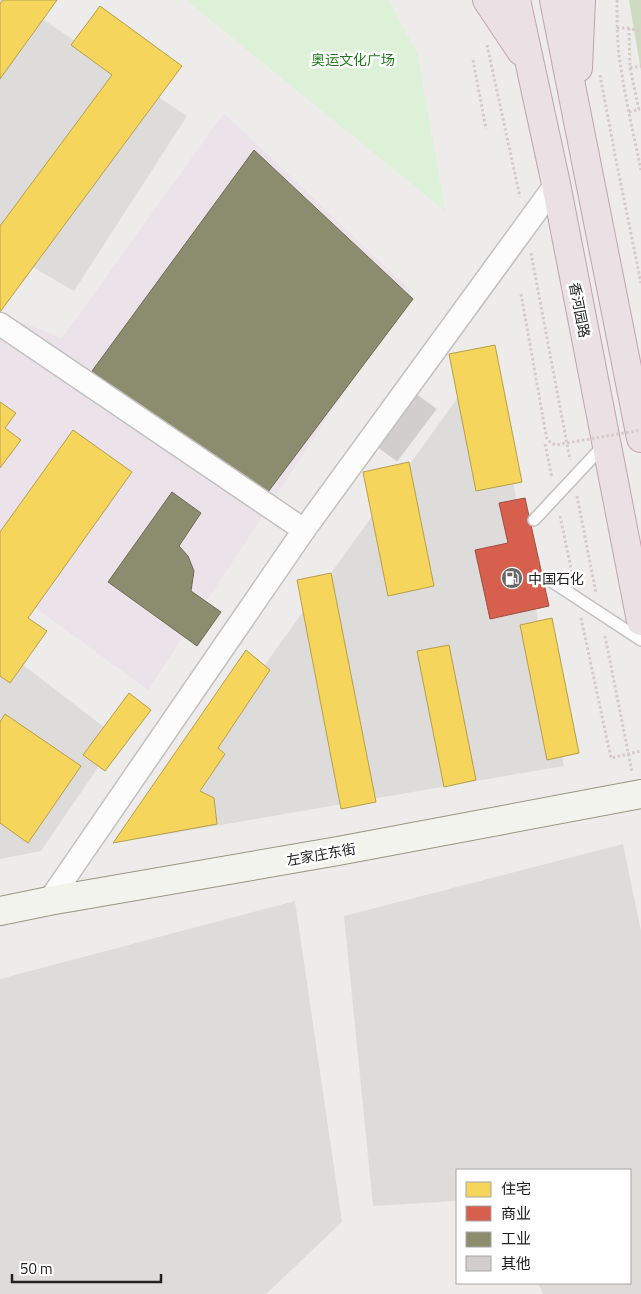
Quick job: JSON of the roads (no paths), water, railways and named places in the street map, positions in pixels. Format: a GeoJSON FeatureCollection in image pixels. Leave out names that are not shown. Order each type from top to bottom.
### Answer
{"type":"FeatureCollection","features":[{"type":"Feature","properties":{"kind":"highway"},"geometry":{"type":"LineString","coordinates":[[487,0],[529,62]]}},
{"type":"Feature","properties":{"kind":"highway","name":"香河园路"},"geometry":{"type":"LineString","coordinates":[[516,0],[556,184],[641,621]]}},
{"type":"Feature","properties":{"kind":"highway"},"geometry":{"type":"LineString","coordinates":[[554,0],[641,438]]}},
{"type":"Feature","properties":{"kind":"highway"},"geometry":{"type":"LineString","coordinates":[[576,112],[581,0]]}},
{"type":"Feature","properties":{"kind":"street"},"geometry":{"type":"LineString","coordinates":[[49,901],[304,530],[556,184]]}},
{"type":"Feature","properties":{"kind":"street"},"geometry":{"type":"LineString","coordinates":[[0,324],[304,530]]}},
{"type":"Feature","properties":{"kind":"street","name":"左家庄东街"},"geometry":{"type":"LineString","coordinates":[[0,911],[639,795]]}},
{"type":"Feature","properties":{"kind":"lane"},"geometry":{"type":"LineString","coordinates":[[534,520],[606,443]]}},
{"type":"Feature","properties":{"kind":"lane"},"geometry":{"type":"LineString","coordinates":[[548,578],[641,640]]}},
{"type":"Feature","properties":{"kind":"place","name":"中国石化"},"geometry":{"type":"Point","coordinates":[512,578]}},
{"type":"Feature","properties":{"kind":"park label","name":"奥运文化广场"},"geometry":{"type":"Point","coordinates":[353,59]}}]}
